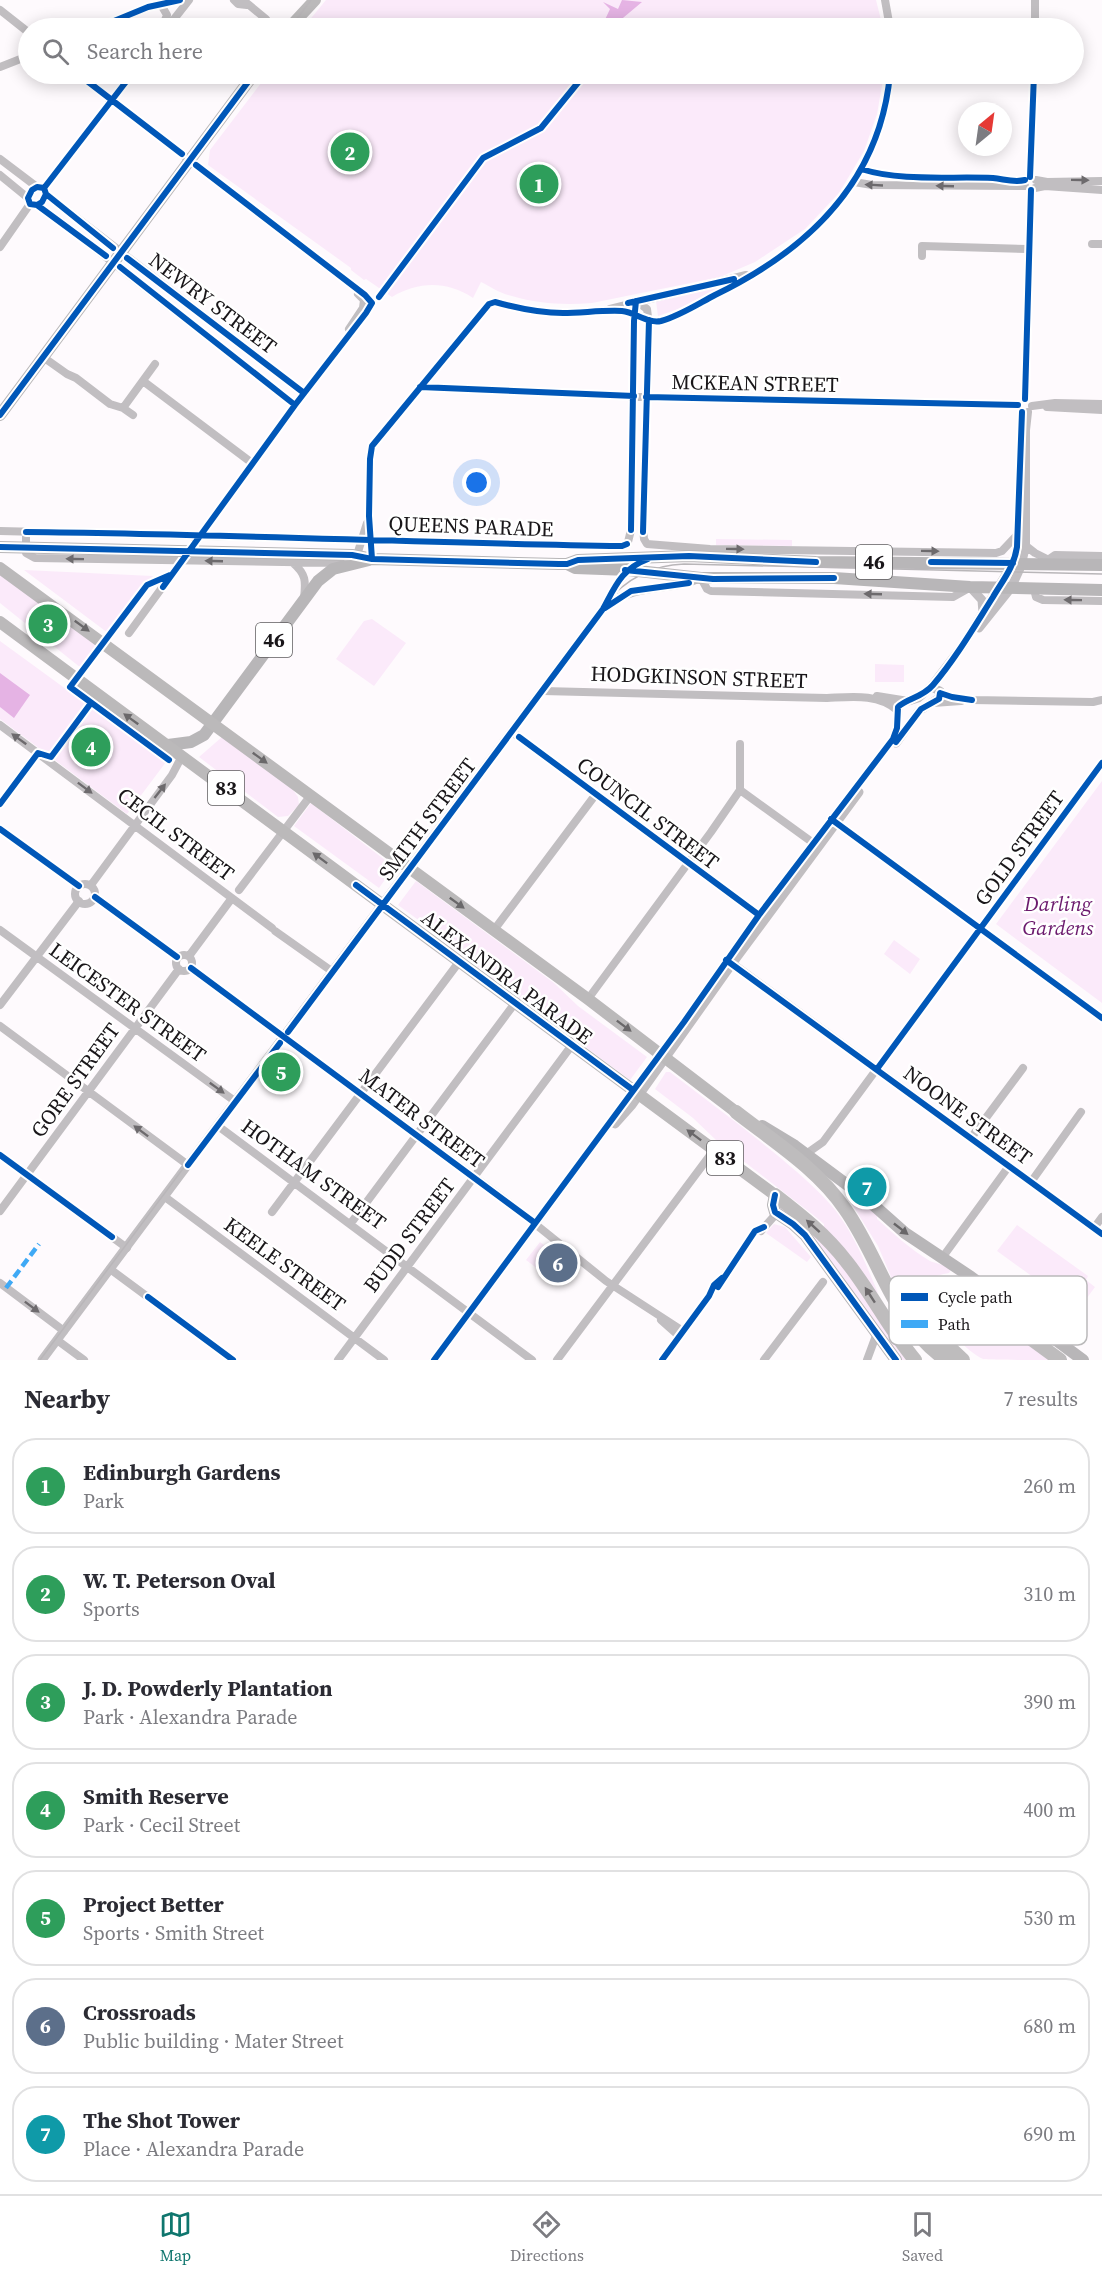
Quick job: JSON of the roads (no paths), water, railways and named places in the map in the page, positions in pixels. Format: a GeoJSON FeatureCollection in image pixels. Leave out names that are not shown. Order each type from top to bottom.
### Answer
{"type":"FeatureCollection","features":[{"type":"Feature","properties":{"kind":"highway"},"geometry":{"type":"LineString","coordinates":[[294,18],[306,0]]}},
{"type":"Feature","properties":{"kind":"highway"},"geometry":{"type":"LineString","coordinates":[[298,18],[315,0]]}},
{"type":"Feature","properties":{"kind":"highway"},"geometry":{"type":"LineString","coordinates":[[2,408],[44,357],[247,84]]}},
{"type":"Feature","properties":{"kind":"highway","name":"ALEXANDRA PARADE"},"geometry":{"type":"LineString","coordinates":[[0,568],[588,999],[736,1112],[800,1156]]}},
{"type":"Feature","properties":{"kind":"highway","name":"ALEXANDRA PARADE"},"geometry":{"type":"LineString","coordinates":[[0,624],[168,745],[789,1206],[823,1235],[847,1262],[889,1323]]}},
{"type":"Feature","properties":{"kind":"highway"},"geometry":{"type":"LineString","coordinates":[[800,1156],[844,1207],[861,1234],[889,1290]]}},
{"type":"Feature","properties":{"kind":"highway","name":"ALEXANDRA PARADE"},"geometry":{"type":"LineString","coordinates":[[905,1345],[915,1360]]}},
{"type":"Feature","properties":{"kind":"highway"},"geometry":{"type":"LineString","coordinates":[[929,1345],[946,1360]]}},
{"type":"Feature","properties":{"kind":"highway"},"geometry":{"type":"LineString","coordinates":[[948,1345],[963,1360]]}},
{"type":"Feature","properties":{"kind":"highway"},"geometry":{"type":"LineString","coordinates":[[1039,1345],[1060,1360]]}},
{"type":"Feature","properties":{"kind":"main road","name":"QUEENS PARADE"},"geometry":{"type":"LineString","coordinates":[[0,547],[131,555],[567,564],[578,560],[689,556],[806,561],[1018,563],[1045,561],[1102,565]]}},
{"type":"Feature","properties":{"kind":"main road"},"geometry":{"type":"LineString","coordinates":[[291,559],[304,557],[314,563],[321,578]]}},
{"type":"Feature","properties":{"kind":"main road","name":"46"},"geometry":{"type":"LineString","coordinates":[[168,745],[198,740],[204,735],[321,578],[333,569],[357,559]]}},
{"type":"Feature","properties":{"kind":"main road","name":"QUEENS PARADE"},"geometry":{"type":"LineString","coordinates":[[567,564],[575,568],[629,570],[701,578],[834,578],[970,587],[1102,590]]}},
{"type":"Feature","properties":{"kind":"main road","name":"ALEXANDRA PARADE"},"geometry":{"type":"LineString","coordinates":[[800,1156],[819,1165],[869,1201],[905,1233],[969,1276]]}},
{"type":"Feature","properties":{"kind":"main road"},"geometry":{"type":"LineString","coordinates":[[775,1195],[773,1207],[776,1214],[793,1224],[805,1235],[893,1356]]}},
{"type":"Feature","properties":{"kind":"main road","name":"ALEXANDRA PARADE"},"geometry":{"type":"LineString","coordinates":[[1063,1345],[1083,1360]]}},
{"type":"Feature","properties":{"kind":"street"},"geometry":{"type":"LineString","coordinates":[[122,18],[162,2],[180,0]]}},
{"type":"Feature","properties":{"kind":"street"},"geometry":{"type":"LineString","coordinates":[[173,18],[189,0]]}},
{"type":"Feature","properties":{"kind":"street"},"geometry":{"type":"LineString","coordinates":[[234,0],[238,4],[245,2],[265,18]]}},
{"type":"Feature","properties":{"kind":"street"},"geometry":{"type":"LineString","coordinates":[[885,0],[888,18]]}},
{"type":"Feature","properties":{"kind":"street"},"geometry":{"type":"LineString","coordinates":[[1035,0],[1035,18]]}},
{"type":"Feature","properties":{"kind":"street"},"geometry":{"type":"LineString","coordinates":[[162,2],[166,18]]}},
{"type":"Feature","properties":{"kind":"street"},"geometry":{"type":"LineString","coordinates":[[0,10],[18,24]]}},
{"type":"Feature","properties":{"kind":"street"},"geometry":{"type":"LineString","coordinates":[[0,67],[18,60]]}},
{"type":"Feature","properties":{"kind":"street"},"geometry":{"type":"LineString","coordinates":[[92,84],[367,297],[368,303],[366,313],[295,405],[129,633]]}},
{"type":"Feature","properties":{"kind":"street"},"geometry":{"type":"LineString","coordinates":[[32,202],[42,202],[42,190],[124,84]]}},
{"type":"Feature","properties":{"kind":"street"},"geometry":{"type":"LineString","coordinates":[[372,559],[367,539],[372,446],[493,302],[554,313],[628,312],[649,320],[660,321],[730,288],[790,250],[812,232],[836,206],[854,182],[873,146],[888,98],[889,84]]}},
{"type":"Feature","properties":{"kind":"street"},"geometry":{"type":"LineString","coordinates":[[1028,408],[1020,402],[1025,399],[1034,84]]}},
{"type":"Feature","properties":{"kind":"street","name":"NEWRY STREET"},"geometry":{"type":"LineString","coordinates":[[0,159],[42,190],[117,258],[295,405]]}},
{"type":"Feature","properties":{"kind":"street"},"geometry":{"type":"LineString","coordinates":[[861,169],[893,176],[994,178],[1046,186],[1102,190]]}},
{"type":"Feature","properties":{"kind":"street","name":"NEWRY STREET"},"geometry":{"type":"LineString","coordinates":[[0,175],[32,202],[117,258],[304,393]]}},
{"type":"Feature","properties":{"kind":"street"},"geometry":{"type":"LineString","coordinates":[[854,182],[872,185],[1102,181]]}},
{"type":"Feature","properties":{"kind":"street"},"geometry":{"type":"LineString","coordinates":[[1,242],[32,202],[32,190],[42,190]]}},
{"type":"Feature","properties":{"kind":"street"},"geometry":{"type":"LineString","coordinates":[[1092,244],[1102,244]]}},
{"type":"Feature","properties":{"kind":"street"},"geometry":{"type":"LineString","coordinates":[[922,256],[922,246],[1028,249]]}},
{"type":"Feature","properties":{"kind":"street"},"geometry":{"type":"LineString","coordinates":[[602,311],[636,301],[720,283],[762,268]]}},
{"type":"Feature","properties":{"kind":"street"},"geometry":{"type":"LineString","coordinates":[[636,301],[631,532],[643,532]]}},
{"type":"Feature","properties":{"kind":"street"},"geometry":{"type":"LineString","coordinates":[[636,301],[646,308],[649,320],[643,472],[643,532],[649,545],[688,548],[993,553],[1002,552],[1018,534]]}},
{"type":"Feature","properties":{"kind":"street"},"geometry":{"type":"LineString","coordinates":[[44,357],[110,404],[123,408],[133,415]]}},
{"type":"Feature","properties":{"kind":"street"},"geometry":{"type":"LineString","coordinates":[[123,408],[155,364]]}},
{"type":"Feature","properties":{"kind":"street"},"geometry":{"type":"LineString","coordinates":[[143,381],[252,464]]}},
{"type":"Feature","properties":{"kind":"street","name":"MCKEAN STREET"},"geometry":{"type":"LineString","coordinates":[[420,387],[646,397],[1102,410]]}},
{"type":"Feature","properties":{"kind":"street","name":"MCKEAN STREET"},"geometry":{"type":"LineString","coordinates":[[1028,408],[1055,403],[1102,404]]}},
{"type":"Feature","properties":{"kind":"street"},"geometry":{"type":"LineString","coordinates":[[1018,563],[1018,534],[1028,408]]}},
{"type":"Feature","properties":{"kind":"street"},"geometry":{"type":"LineString","coordinates":[[834,821],[893,739],[897,728],[897,713],[901,704],[937,690],[1005,588],[1026,546],[1028,408]]}},
{"type":"Feature","properties":{"kind":"street"},"geometry":{"type":"LineString","coordinates":[[631,471],[643,472]]}},
{"type":"Feature","properties":{"kind":"street","name":"QUEENS PARADE"},"geometry":{"type":"LineString","coordinates":[[0,531],[202,534],[601,546],[627,544],[631,532]]}},
{"type":"Feature","properties":{"kind":"street"},"geometry":{"type":"LineString","coordinates":[[26,532],[26,548]]}},
{"type":"Feature","properties":{"kind":"street"},"geometry":{"type":"LineString","coordinates":[[131,533],[131,555]]}},
{"type":"Feature","properties":{"kind":"street"},"geometry":{"type":"LineString","coordinates":[[357,559],[367,539]]}},
{"type":"Feature","properties":{"kind":"street"},"geometry":{"type":"LineString","coordinates":[[1026,546],[1045,561]]}},
{"type":"Feature","properties":{"kind":"street","name":"QUEENS PARADE"},"geometry":{"type":"LineString","coordinates":[[1045,561],[1055,555],[1102,556]]}},
{"type":"Feature","properties":{"kind":"street","name":"SMITH STREET"},"geometry":{"type":"LineString","coordinates":[[42,1360],[543,691],[603,609],[620,579],[639,563],[654,558]]}},
{"type":"Feature","properties":{"kind":"street"},"geometry":{"type":"LineString","coordinates":[[291,559],[305,577],[303,600]]}},
{"type":"Feature","properties":{"kind":"street","name":"QUEENS PARADE"},"geometry":{"type":"LineString","coordinates":[[314,563],[357,559]]}},
{"type":"Feature","properties":{"kind":"street"},"geometry":{"type":"LineString","coordinates":[[603,609],[631,591],[685,584],[701,578]]}},
{"type":"Feature","properties":{"kind":"street"},"geometry":{"type":"LineString","coordinates":[[970,587],[982,600],[983,613]]}},
{"type":"Feature","properties":{"kind":"street"},"geometry":{"type":"LineString","coordinates":[[440,1360],[834,821],[914,718],[924,707],[939,698],[937,690],[963,645],[983,613],[1005,588]]}},
{"type":"Feature","properties":{"kind":"street","name":"QUEENS PARADE"},"geometry":{"type":"LineString","coordinates":[[1034,589],[1036,597],[1041,599],[1102,601]]}},
{"type":"Feature","properties":{"kind":"street"},"geometry":{"type":"LineString","coordinates":[[937,690],[952,697],[972,700]]}},
{"type":"Feature","properties":{"kind":"street","name":"HODGKINSON STREET"},"geometry":{"type":"LineString","coordinates":[[543,691],[823,698],[881,696],[908,701]]}},
{"type":"Feature","properties":{"kind":"street","name":"HODGKINSON STREET"},"geometry":{"type":"LineString","coordinates":[[855,697],[883,701],[897,713]]}},
{"type":"Feature","properties":{"kind":"street"},"geometry":{"type":"LineString","coordinates":[[933,703],[972,700],[1093,702],[1102,700]]}},
{"type":"Feature","properties":{"kind":"street"},"geometry":{"type":"LineString","coordinates":[[1093,702],[1102,705]]}},
{"type":"Feature","properties":{"kind":"street"},"geometry":{"type":"LineString","coordinates":[[897,713],[906,722],[914,718]]}},
{"type":"Feature","properties":{"kind":"street","name":"CECIL STREET"},"geometry":{"type":"LineString","coordinates":[[0,725],[333,972]]}},
{"type":"Feature","properties":{"kind":"street","name":"COUNCIL STREET"},"geometry":{"type":"LineString","coordinates":[[512,732],[762,917]]}},
{"type":"Feature","properties":{"kind":"street"},"geometry":{"type":"LineString","coordinates":[[588,999],[740,790],[740,744]]}},
{"type":"Feature","properties":{"kind":"street"},"geometry":{"type":"LineString","coordinates":[[0,804],[38,753]]}},
{"type":"Feature","properties":{"kind":"street"},"geometry":{"type":"LineString","coordinates":[[91,885],[172,775],[182,756]]}},
{"type":"Feature","properties":{"kind":"street","name":"GOLD STREET"},"geometry":{"type":"LineString","coordinates":[[819,1165],[823,1142],[1102,763]]}},
{"type":"Feature","properties":{"kind":"street"},"geometry":{"type":"LineString","coordinates":[[740,790],[816,845]]}},
{"type":"Feature","properties":{"kind":"street"},"geometry":{"type":"LineString","coordinates":[[494,930],[596,794]]}},
{"type":"Feature","properties":{"kind":"street"},"geometry":{"type":"LineString","coordinates":[[239,890],[311,795]]}},
{"type":"Feature","properties":{"kind":"street"},"geometry":{"type":"LineString","coordinates":[[834,821],[887,860]]}},
{"type":"Feature","properties":{"kind":"street"},"geometry":{"type":"LineString","coordinates":[[0,829],[79,886]]}},
{"type":"Feature","properties":{"kind":"street"},"geometry":{"type":"LineString","coordinates":[[898,868],[1102,1017]]}},
{"type":"Feature","properties":{"kind":"street"},"geometry":{"type":"LineString","coordinates":[[91,885],[95,891],[94,897],[88,903],[79,902],[75,894],[79,886],[91,885]]}},
{"type":"Feature","properties":{"kind":"street"},"geometry":{"type":"LineString","coordinates":[[94,897],[177,957]]}},
{"type":"Feature","properties":{"kind":"street"},"geometry":{"type":"LineString","coordinates":[[189,956],[232,898]]}},
{"type":"Feature","properties":{"kind":"street"},"geometry":{"type":"LineString","coordinates":[[0,1005],[79,902]]}},
{"type":"Feature","properties":{"kind":"street","name":"LEICESTER STREET"},"geometry":{"type":"LineString","coordinates":[[0,930],[236,1102]]}},
{"type":"Feature","properties":{"kind":"street"},"geometry":{"type":"LineString","coordinates":[[181,954],[189,956],[192,960],[191,968],[184,971],[179,969],[175,962],[177,957],[181,954]]}},
{"type":"Feature","properties":{"kind":"street"},"geometry":{"type":"LineString","coordinates":[[272,1212],[459,962]]}},
{"type":"Feature","properties":{"kind":"street","name":"NOONE STREET"},"geometry":{"type":"LineString","coordinates":[[729,962],[1102,1234]]}},
{"type":"Feature","properties":{"kind":"street","name":"MATER STREET"},"geometry":{"type":"LineString","coordinates":[[191,968],[417,1134],[614,1286],[681,1333]]}},
{"type":"Feature","properties":{"kind":"street","name":"GORE STREET"},"geometry":{"type":"LineString","coordinates":[[0,1211],[179,969]]}},
{"type":"Feature","properties":{"kind":"street"},"geometry":{"type":"LineString","coordinates":[[351,1223],[516,1003]]}},
{"type":"Feature","properties":{"kind":"street"},"geometry":{"type":"LineString","coordinates":[[0,1026],[188,1165]]}},
{"type":"Feature","properties":{"kind":"street","name":"BUDD STREET"},"geometry":{"type":"LineString","coordinates":[[338,1360],[572,1045]]}},
{"type":"Feature","properties":{"kind":"street"},"geometry":{"type":"LineString","coordinates":[[971,1138],[1023,1068]]}},
{"type":"Feature","properties":{"kind":"street"},"geometry":{"type":"LineString","coordinates":[[1031,1182],[1081,1112]]}},
{"type":"Feature","properties":{"kind":"street","name":"HOTHAM STREET"},"geometry":{"type":"LineString","coordinates":[[218,1126],[532,1360]]}},
{"type":"Feature","properties":{"kind":"street","name":"GOLD STREET"},"geometry":{"type":"LineString","coordinates":[[800,1156],[823,1142]]}},
{"type":"Feature","properties":{"kind":"street"},"geometry":{"type":"LineString","coordinates":[[557,1360],[714,1150]]}},
{"type":"Feature","properties":{"kind":"street"},"geometry":{"type":"LineString","coordinates":[[0,1155],[127,1248]]}},
{"type":"Feature","properties":{"kind":"street"},"geometry":{"type":"LineString","coordinates":[[942,1258],[1009,1166]]}},
{"type":"Feature","properties":{"kind":"street","name":"KEELE STREET"},"geometry":{"type":"LineString","coordinates":[[165,1197],[384,1360]]}},
{"type":"Feature","properties":{"kind":"street"},"geometry":{"type":"LineString","coordinates":[[657,1360],[664,1356],[750,1241],[776,1214]]}},
{"type":"Feature","properties":{"kind":"street"},"geometry":{"type":"LineString","coordinates":[[1094,1228],[1102,1217]]}},
{"type":"Feature","properties":{"kind":"street"},"geometry":{"type":"LineString","coordinates":[[110,1269],[233,1360]]}},
{"type":"Feature","properties":{"kind":"street"},"geometry":{"type":"LineString","coordinates":[[764,1360],[823,1282]]}},
{"type":"Feature","properties":{"kind":"street"},"geometry":{"type":"LineString","coordinates":[[0,1283],[64,1331]]}},
{"type":"Feature","properties":{"kind":"street"},"geometry":{"type":"LineString","coordinates":[[434,1360],[471,1315]]}},
{"type":"Feature","properties":{"kind":"street"},"geometry":{"type":"LineString","coordinates":[[868,1359],[877,1333]]}},
{"type":"Feature","properties":{"kind":"street"},"geometry":{"type":"LineString","coordinates":[[57,1340],[84,1360]]}},
{"type":"Feature","properties":{"kind":"street"},"geometry":{"type":"LineString","coordinates":[[868,1359],[883,1352],[893,1356]]}},
{"type":"Feature","properties":{"kind":"tram line"},"geometry":{"type":"LineString","coordinates":[[298,18],[311,0]]}},
{"type":"Feature","properties":{"kind":"tram line"},"geometry":{"type":"LineString","coordinates":[[0,418],[250,84]]}},
{"type":"Feature","properties":{"kind":"tram line"},"geometry":{"type":"LineString","coordinates":[[40,1360],[605,604],[630,581],[661,567],[684,564],[1102,574]]}},
{"type":"Feature","properties":{"kind":"place","name":"W. T. Peterson Oval"},"geometry":{"type":"Point","coordinates":[350,152]}},
{"type":"Feature","properties":{"kind":"place","name":"Edinburgh Gardens"},"geometry":{"type":"Point","coordinates":[539,184]}},
{"type":"Feature","properties":{"kind":"place","name":"J. D. Powderly Plantation"},"geometry":{"type":"Point","coordinates":[48,624]}},
{"type":"Feature","properties":{"kind":"place","name":"Smith Reserve"},"geometry":{"type":"Point","coordinates":[91,747]}},
{"type":"Feature","properties":{"kind":"place","name":"Project Better"},"geometry":{"type":"Point","coordinates":[281,1072]}},
{"type":"Feature","properties":{"kind":"place","name":"The Shot Tower"},"geometry":{"type":"Point","coordinates":[867,1187]}},
{"type":"Feature","properties":{"kind":"place","name":"Crossroads"},"geometry":{"type":"Point","coordinates":[558,1263]}},
{"type":"Feature","properties":{"kind":"park label","name":"Darling Gardens"},"geometry":{"type":"Point","coordinates":[1058,915]}}]}
